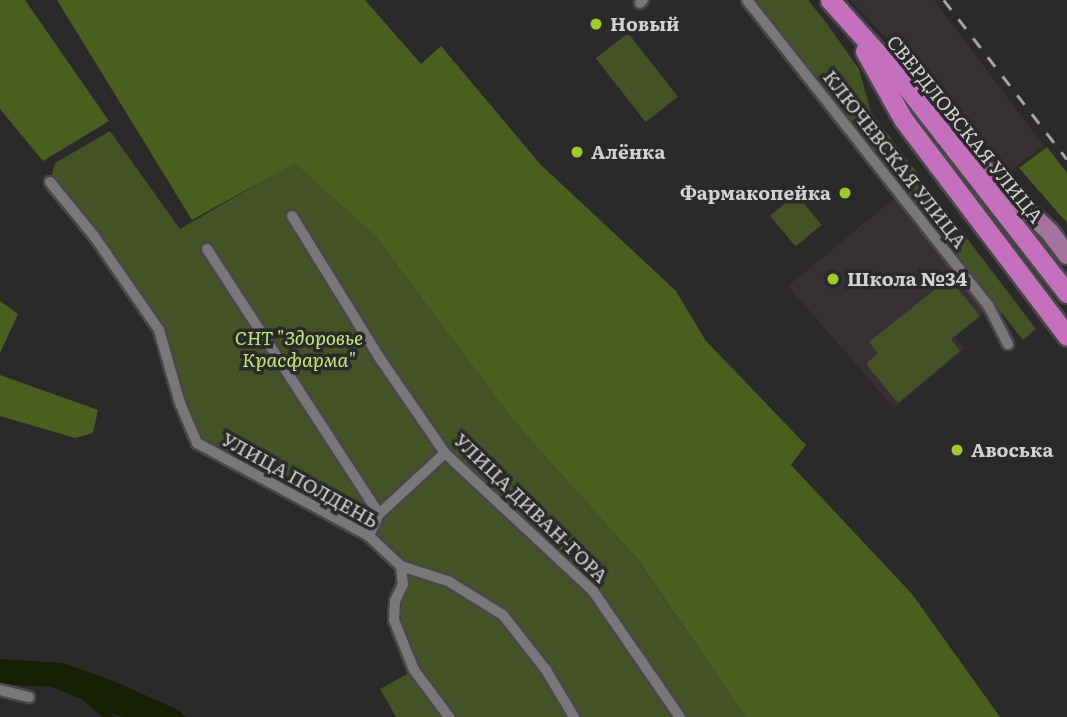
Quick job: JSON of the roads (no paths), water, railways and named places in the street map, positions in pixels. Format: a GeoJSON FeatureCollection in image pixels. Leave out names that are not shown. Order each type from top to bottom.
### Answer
{"type":"FeatureCollection","features":[{"type":"Feature","properties":{"kind":"highway","name":"СВЕРДЛОВСКАЯ УЛИЦА"},"geometry":{"type":"LineString","coordinates":[[830,0],[898,76],[1067,293]]}},
{"type":"Feature","properties":{"kind":"highway","name":"СВЕРДЛОВСКАЯ УЛИЦА"},"geometry":{"type":"LineString","coordinates":[[853,28],[903,120],[1067,336]]}},
{"type":"Feature","properties":{"kind":"main road"},"geometry":{"type":"LineString","coordinates":[[927,114],[1049,231],[1067,255]]}},
{"type":"Feature","properties":{"kind":"street","name":"КЛЮЧЕВСКАЯ УЛИЦА"},"geometry":{"type":"LineString","coordinates":[[747,0],[988,305],[1008,344]]}},
{"type":"Feature","properties":{"kind":"street","name":"УЛИЦА ПОЛДЕНЬ"},"geometry":{"type":"LineString","coordinates":[[50,182],[94,236],[159,330],[180,403],[197,443],[369,536],[401,566],[448,581],[503,615],[546,670],[574,717]]}},
{"type":"Feature","properties":{"kind":"street","name":"УЛИЦА ДИВАН-ГОРА"},"geometry":{"type":"LineString","coordinates":[[292,216],[381,360],[445,453],[593,591],[680,717]]}},
{"type":"Feature","properties":{"kind":"street"},"geometry":{"type":"LineString","coordinates":[[208,249],[379,514]]}},
{"type":"Feature","properties":{"kind":"street"},"geometry":{"type":"LineString","coordinates":[[369,536],[379,514],[445,453]]}},
{"type":"Feature","properties":{"kind":"street"},"geometry":{"type":"LineString","coordinates":[[401,566],[403,584],[395,601],[394,620],[414,670],[449,717]]}},
{"type":"Feature","properties":{"kind":"street"},"geometry":{"type":"LineString","coordinates":[[0,690],[29,697]]}},
{"type":"Feature","properties":{"kind":"railway"},"geometry":{"type":"LineString","coordinates":[[944,0],[1067,159]]}},
{"type":"Feature","properties":{"kind":"place","name":"Новый"},"geometry":{"type":"Point","coordinates":[596,24]}},
{"type":"Feature","properties":{"kind":"place","name":"Алёнка"},"geometry":{"type":"Point","coordinates":[577,152]}},
{"type":"Feature","properties":{"kind":"place","name":"Фармакопейка"},"geometry":{"type":"Point","coordinates":[845,193]}},
{"type":"Feature","properties":{"kind":"place","name":"Школа №34"},"geometry":{"type":"Point","coordinates":[833,279]}},
{"type":"Feature","properties":{"kind":"place","name":"Авоська"},"geometry":{"type":"Point","coordinates":[957,450]}},
{"type":"Feature","properties":{"kind":"park label","name":"СНТ \"Здоровье Красфарма\""},"geometry":{"type":"Point","coordinates":[299,349]}}]}
